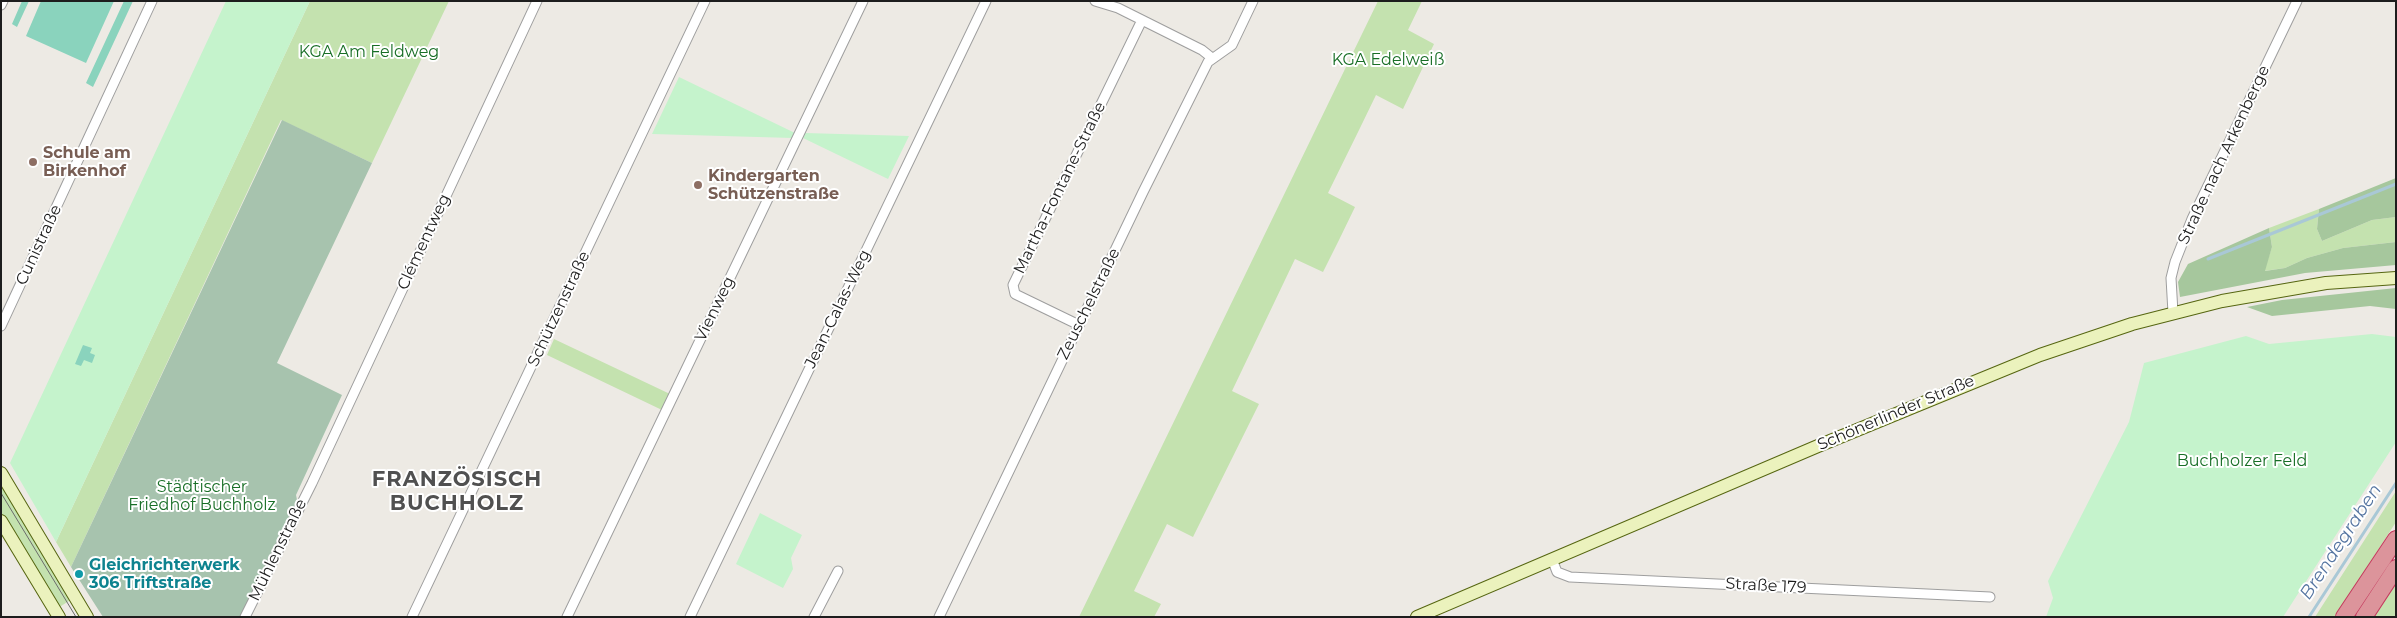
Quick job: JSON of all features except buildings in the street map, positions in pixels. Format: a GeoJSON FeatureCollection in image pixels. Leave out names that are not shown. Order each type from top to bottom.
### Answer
{"type":"FeatureCollection","features":[{"type":"Feature","properties":{"kind":"highway"},"geometry":{"type":"LineString","coordinates":[[2344,617],[2396,539]]}},
{"type":"Feature","properties":{"kind":"highway"},"geometry":{"type":"LineString","coordinates":[[2364,617],[2396,568]]}},
{"type":"Feature","properties":{"kind":"main road","name":"Schönerlinder Straße"},"geometry":{"type":"LineString","coordinates":[[1417,617],[2040,355],[2173,313],[2222,300],[2297,287],[2396,278]]}},
{"type":"Feature","properties":{"kind":"main road"},"geometry":{"type":"LineString","coordinates":[[1,473],[87,617]]}},
{"type":"Feature","properties":{"kind":"main road"},"geometry":{"type":"LineString","coordinates":[[1,521],[59,617]]}},
{"type":"Feature","properties":{"kind":"street"},"geometry":{"type":"LineString","coordinates":[[1,5],[3,1]]}},
{"type":"Feature","properties":{"kind":"street","name":"Cunistraße"},"geometry":{"type":"LineString","coordinates":[[1,326],[152,1]]}},
{"type":"Feature","properties":{"kind":"street","name":"Clémentweg"},"geometry":{"type":"LineString","coordinates":[[312,483],[537,1]]}},
{"type":"Feature","properties":{"kind":"street","name":"Schützenstraße"},"geometry":{"type":"LineString","coordinates":[[412,617],[704,1]]}},
{"type":"Feature","properties":{"kind":"street","name":"Vienweg"},"geometry":{"type":"LineString","coordinates":[[567,617],[864,1]]}},
{"type":"Feature","properties":{"kind":"street","name":"Jean-Calas-Weg"},"geometry":{"type":"LineString","coordinates":[[690,617],[986,1]]}},
{"type":"Feature","properties":{"kind":"street"},"geometry":{"type":"LineString","coordinates":[[1095,1],[1118,8],[1212,58]]}},
{"type":"Feature","properties":{"kind":"street","name":"Zeuschelstraße"},"geometry":{"type":"LineString","coordinates":[[939,617],[1152,174],[1212,58],[1232,45],[1253,1]]}},
{"type":"Feature","properties":{"kind":"street","name":"Straße nach Arkenberge"},"geometry":{"type":"LineString","coordinates":[[2173,313],[2171,278],[2182,245],[2297,1]]}},
{"type":"Feature","properties":{"kind":"street","name":"Martha-Fontane-Straße"},"geometry":{"type":"LineString","coordinates":[[1079,325],[1015,294],[1013,285],[1142,20]]}},
{"type":"Feature","properties":{"kind":"street","name":"Mühlenstraße"},"geometry":{"type":"LineString","coordinates":[[245,617],[312,483]]}},
{"type":"Feature","properties":{"kind":"street","name":"Straße 179"},"geometry":{"type":"LineString","coordinates":[[1552,559],[1557,572],[1570,577],[1990,597]]}},
{"type":"Feature","properties":{"kind":"street"},"geometry":{"type":"LineString","coordinates":[[814,617],[838,571]]}},
{"type":"Feature","properties":{"kind":"green space"},"geometry":{"type":"Polygon","coordinates":[[[22,1],[29,1],[17,27],[12,24],[22,1]]]}},
{"type":"Feature","properties":{"kind":"green space"},"geometry":{"type":"Polygon","coordinates":[[[41,1],[114,1],[86,63],[26,36],[41,1]]]}},
{"type":"Feature","properties":{"kind":"green space"},"geometry":{"type":"Polygon","coordinates":[[[124,1],[133,1],[93,87],[86,83],[124,1]]]}},
{"type":"Feature","properties":{"kind":"green space"},"geometry":{"type":"Polygon","coordinates":[[[226,1],[310,1],[56,542],[10,463],[226,1]]]}},
{"type":"Feature","properties":{"kind":"green space","name":"KGA Am Feldweg"},"geometry":{"type":"Polygon","coordinates":[[[310,1],[449,1],[372,163],[281,120],[71,567],[56,542],[310,1]]]}},
{"type":"Feature","properties":{"kind":"green space","name":"KGA Edelweiß"},"geometry":{"type":"Polygon","coordinates":[[[1378,1],[1422,1],[1408,30],[1434,44],[1403,109],[1376,95],[1328,193],[1355,207],[1323,272],[1295,259],[1232,391],[1259,404],[1193,537],[1167,524],[1134,591],[1161,604],[1154,617],[1079,617],[1378,1]]]}},
{"type":"Feature","properties":{"kind":"green space"},"geometry":{"type":"Polygon","coordinates":[[[679,77],[795,133],[793,138],[652,134],[679,77]]]}},
{"type":"Feature","properties":{"kind":"green space","name":"Städtischer Friedhof Buchholz"},"geometry":{"type":"Polygon","coordinates":[[[282,120],[372,163],[277,363],[342,395],[296,495],[297,500],[282,536],[241,617],[103,617],[71,567],[282,120]]]}},
{"type":"Feature","properties":{"kind":"green space"},"geometry":{"type":"Polygon","coordinates":[[[805,133],[909,136],[888,179],[803,138],[805,133]]]}},
{"type":"Feature","properties":{"kind":"green space"},"geometry":{"type":"Polygon","coordinates":[[[2396,178],[2396,217],[2372,220],[2322,241],[2317,229],[2319,209],[2396,178]]]}},
{"type":"Feature","properties":{"kind":"green space"},"geometry":{"type":"Polygon","coordinates":[[[2319,209],[2317,229],[2322,241],[2372,220],[2396,217],[2396,242],[2343,248],[2307,258],[2285,268],[2264,271],[2272,247],[2269,228],[2319,209]]]}},
{"type":"Feature","properties":{"kind":"green space"},"geometry":{"type":"Polygon","coordinates":[[[2269,228],[2272,247],[2265,271],[2285,268],[2307,258],[2343,248],[2396,242],[2396,265],[2305,273],[2180,297],[2178,282],[2188,264],[2269,228]]]}},
{"type":"Feature","properties":{"kind":"green space"},"geometry":{"type":"Polygon","coordinates":[[[2396,288],[2396,309],[2370,306],[2272,316],[2247,307],[2282,300],[2396,288]]]}},
{"type":"Feature","properties":{"kind":"green space","name":"Buchholzer Feld"},"geometry":{"type":"Polygon","coordinates":[[[2372,334],[2396,337],[2396,442],[2283,617],[2046,617],[2053,598],[2048,581],[2129,422],[2144,363],[2246,336],[2269,344],[2372,334]]]}},
{"type":"Feature","properties":{"kind":"green space"},"geometry":{"type":"Polygon","coordinates":[[[554,339],[670,394],[662,410],[547,355],[554,339]]]}},
{"type":"Feature","properties":{"kind":"green space"},"geometry":{"type":"Polygon","coordinates":[[[83,345],[92,348],[90,353],[95,355],[92,363],[84,360],[81,366],[75,364],[83,345]]]}},
{"type":"Feature","properties":{"kind":"green space"},"geometry":{"type":"Polygon","coordinates":[[[1,481],[72,599],[58,608],[1,515],[1,481]]]}},
{"type":"Feature","properties":{"kind":"green space"},"geometry":{"type":"Polygon","coordinates":[[[2396,491],[2396,522],[2335,617],[2315,617],[2396,491]]]}},
{"type":"Feature","properties":{"kind":"green space"},"geometry":{"type":"Polygon","coordinates":[[[760,513],[802,535],[791,558],[793,569],[783,588],[736,564],[760,513]]]}},
{"type":"Feature","properties":{"kind":"green space"},"geometry":{"type":"Polygon","coordinates":[[[2396,581],[2396,617],[2373,617],[2396,581]]]}},
{"type":"Feature","properties":{"kind":"waterway"},"geometry":{"type":"LineString","coordinates":[[2208,259],[2396,184]]}},
{"type":"Feature","properties":{"kind":"waterway","name":"Brendegraben"},"geometry":{"type":"LineString","coordinates":[[2309,617],[2396,483]]}},
{"type":"Feature","properties":{"kind":"tram line"},"geometry":{"type":"LineString","coordinates":[[1,493],[76,617]]}},
{"type":"Feature","properties":{"kind":"place","name":"Schule am Birkenhof"},"geometry":{"type":"Point","coordinates":[33,162]}},
{"type":"Feature","properties":{"kind":"place","name":"Kindergarten Schützenstraße"},"geometry":{"type":"Point","coordinates":[698,185]}},
{"type":"Feature","properties":{"kind":"place","name":"Gleichrichterwerk 306 Triftstraße"},"geometry":{"type":"Point","coordinates":[79,574]}},
{"type":"Feature","properties":{"kind":"district","name":"FRANZÖSISCH BUCHHOLZ"},"geometry":{"type":"Point","coordinates":[457,492]}}]}
